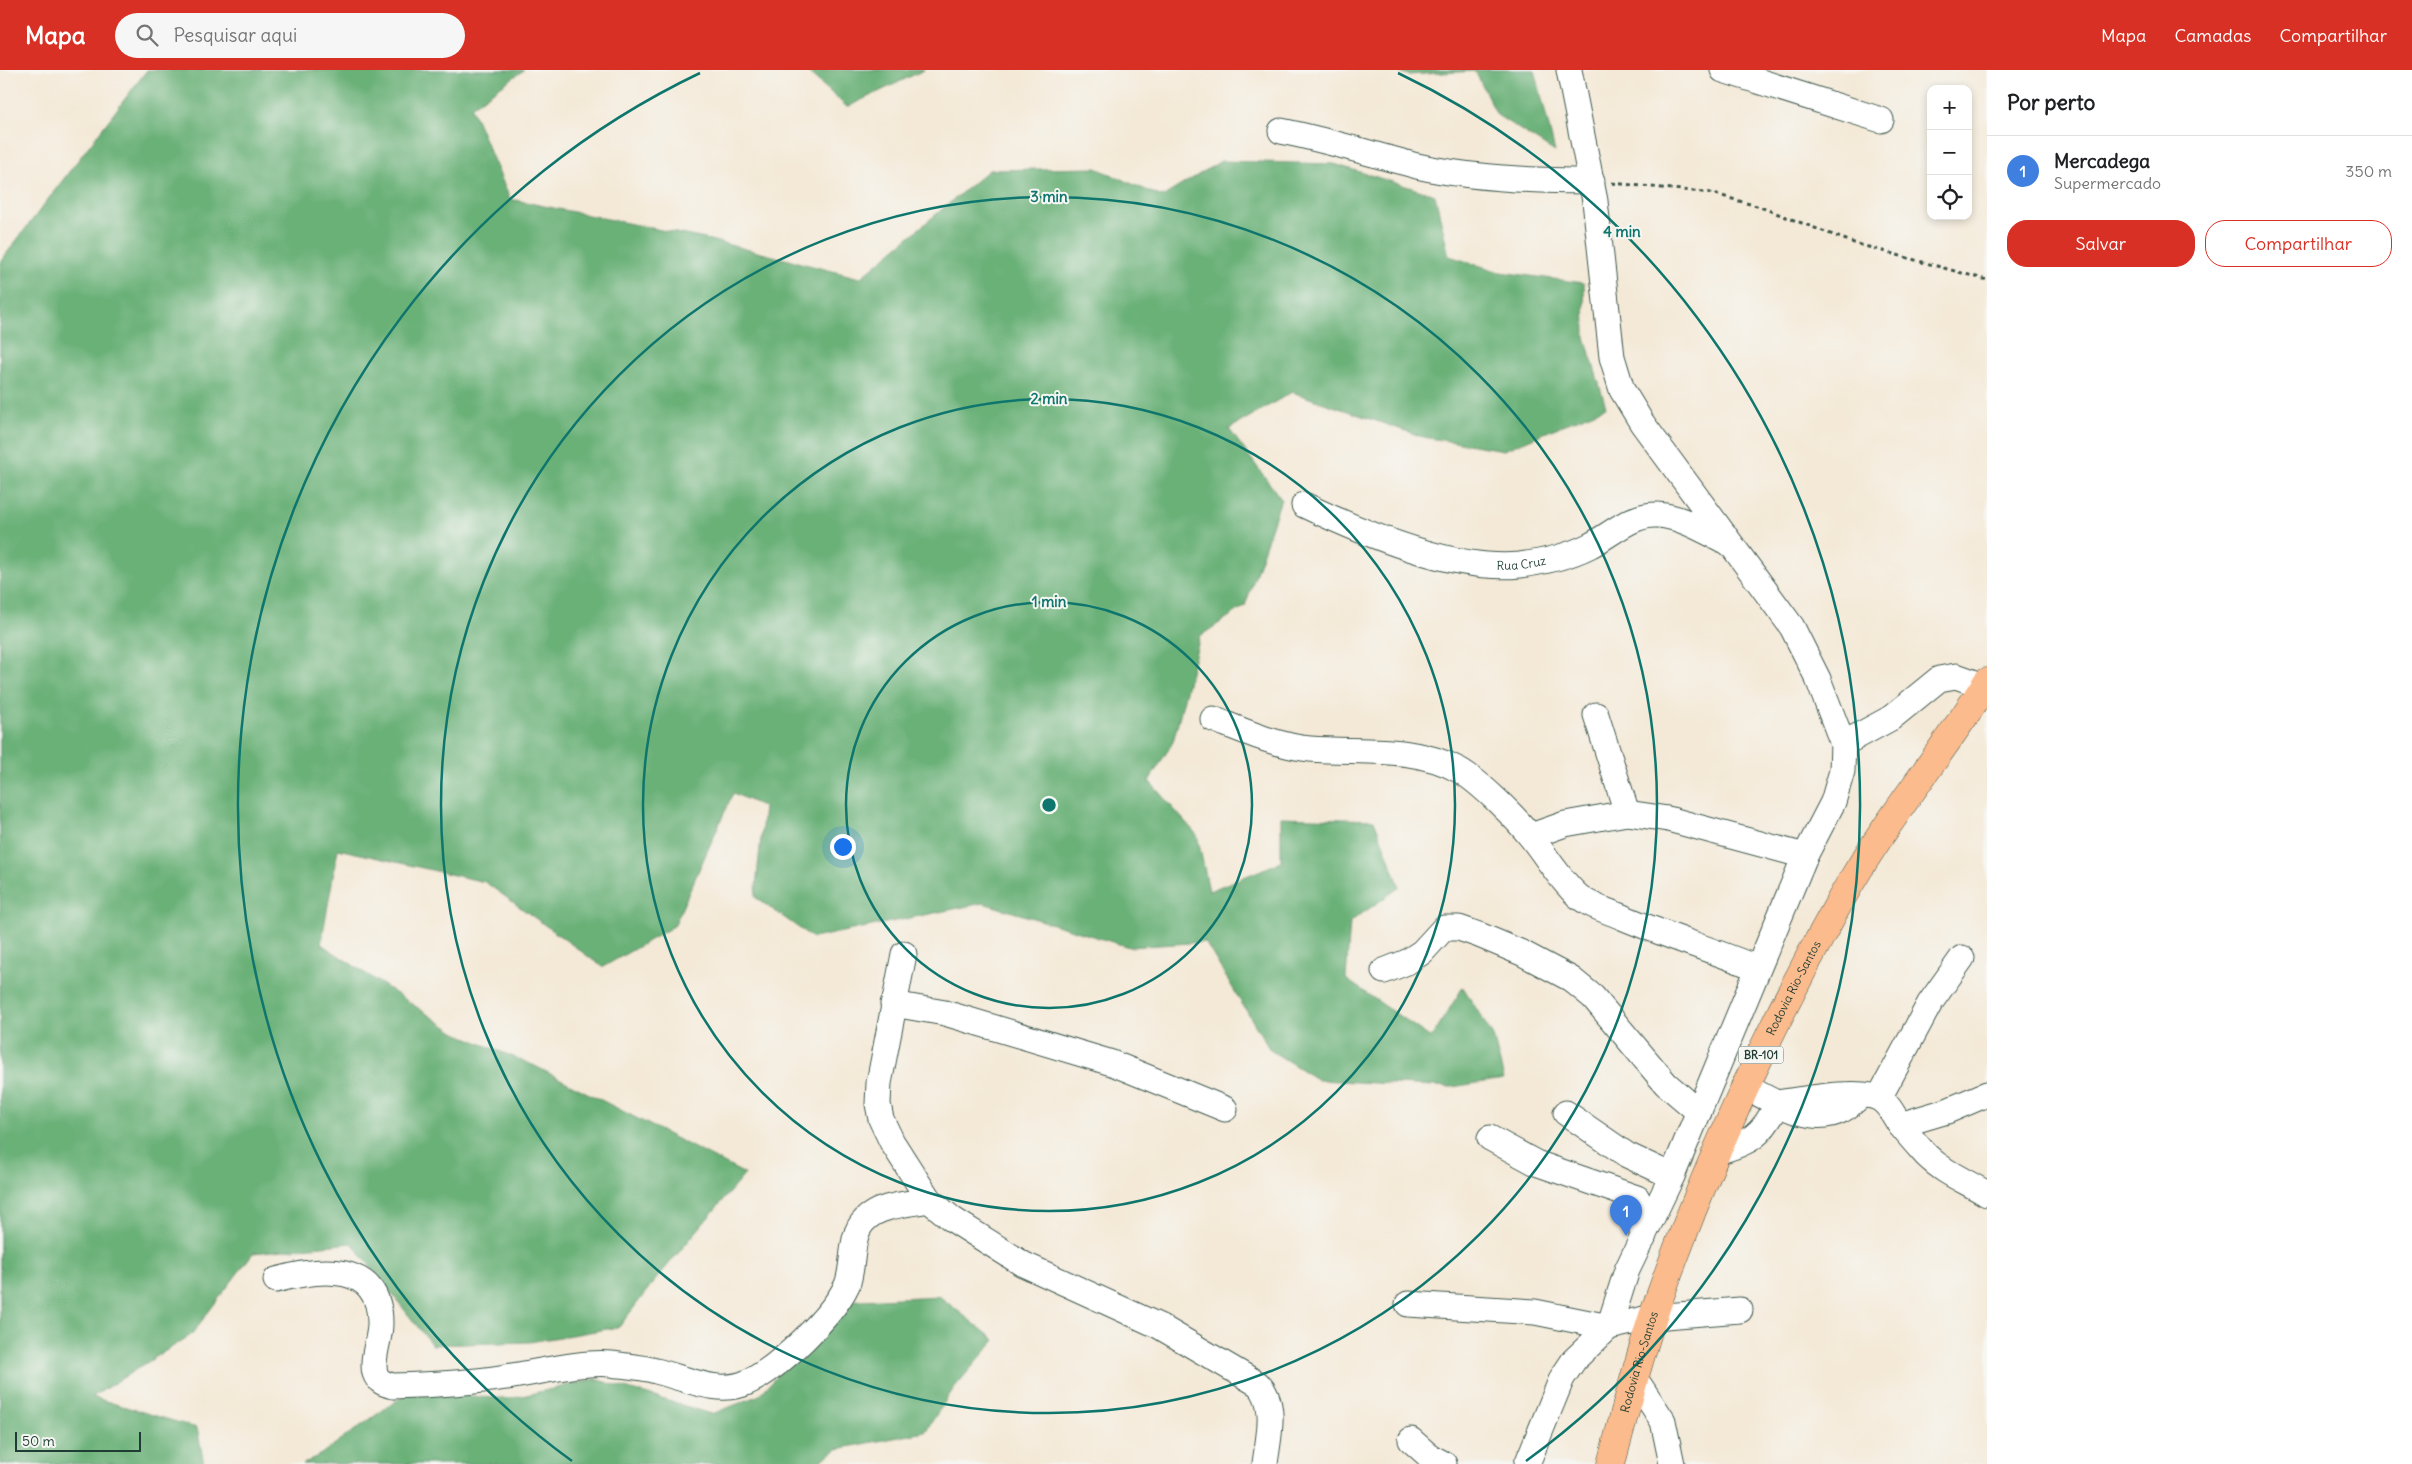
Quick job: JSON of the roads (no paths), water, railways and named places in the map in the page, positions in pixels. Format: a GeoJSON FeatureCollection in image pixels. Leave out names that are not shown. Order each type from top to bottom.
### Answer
{"type":"FeatureCollection","features":[{"type":"Feature","properties":{"kind":"highway","name":"Rodovia Rio-Santos"},"geometry":{"type":"LineString","coordinates":[[1611,1464],[1634,1377],[1653,1317],[1716,1152],[1744,1086],[1841,900],[1894,814],[1986,684]]}},
{"type":"Feature","properties":{"kind":"street"},"geometry":{"type":"LineString","coordinates":[[1528,1464],[1562,1378],[1574,1360],[1609,1327],[1627,1270],[1669,1184],[1805,856],[1833,802],[1838,789],[1843,744],[1818,679],[1792,627],[1642,423],[1622,390],[1611,348],[1605,276],[1592,180],[1569,70]]}},
{"type":"Feature","properties":{"kind":"street"},"geometry":{"type":"LineString","coordinates":[[1723,70],[1881,120]]}},
{"type":"Feature","properties":{"kind":"street"},"geometry":{"type":"LineString","coordinates":[[1280,131],[1324,139],[1419,166],[1549,181],[1592,180]]}},
{"type":"Feature","properties":{"kind":"street","name":"Rua Cruz"},"geometry":{"type":"LineString","coordinates":[[1304,505],[1352,528],[1433,555],[1483,565],[1519,565],[1551,560],[1589,546],[1620,526],[1638,518],[1656,515],[1675,518],[1732,544]]}},
{"type":"Feature","properties":{"kind":"street"},"geometry":{"type":"LineString","coordinates":[[1843,744],[1891,718],[1939,679],[1956,676],[1986,684]]}},
{"type":"Feature","properties":{"kind":"street"},"geometry":{"type":"LineString","coordinates":[[1596,714],[1627,814]]}},
{"type":"Feature","properties":{"kind":"street"},"geometry":{"type":"LineString","coordinates":[[1213,719],[1275,742],[1309,749],[1390,751],[1426,758],[1459,770],[1494,798],[1531,836],[1566,886],[1581,898],[1642,926],[1757,968]]}},
{"type":"Feature","properties":{"kind":"street"},"geometry":{"type":"LineString","coordinates":[[1531,836],[1565,824],[1627,814],[1668,819],[1805,856]]}},
{"type":"Feature","properties":{"kind":"street"},"geometry":{"type":"LineString","coordinates":[[1384,972],[1407,962],[1422,952],[1444,928],[1458,928],[1522,953],[1570,980],[1593,997],[1666,1084],[1699,1112]]}},
{"type":"Feature","properties":{"kind":"street"},"geometry":{"type":"LineString","coordinates":[[904,954],[879,1083],[878,1104],[881,1119],[892,1142],[929,1200],[952,1219],[1023,1264],[1159,1326],[1258,1384],[1266,1392],[1270,1402],[1265,1464]]}},
{"type":"Feature","properties":{"kind":"street"},"geometry":{"type":"LineString","coordinates":[[1870,1097],[1930,1003],[1962,958]]}},
{"type":"Feature","properties":{"kind":"street"},"geometry":{"type":"LineString","coordinates":[[893,1004],[945,1013],[1112,1063],[1225,1109]]}},
{"type":"Feature","properties":{"kind":"street"},"geometry":{"type":"LineString","coordinates":[[1744,1086],[1778,1103],[1837,1095],[1870,1097],[1888,1107],[1900,1125],[1928,1156],[1952,1176],[1987,1194]]}},
{"type":"Feature","properties":{"kind":"street"},"geometry":{"type":"LineString","coordinates":[[1900,1125],[1947,1111],[1987,1094]]}},
{"type":"Feature","properties":{"kind":"street"},"geometry":{"type":"LineString","coordinates":[[1716,1152],[1742,1145],[1753,1139],[1769,1122],[1778,1103]]}},
{"type":"Feature","properties":{"kind":"street"},"geometry":{"type":"LineString","coordinates":[[1566,1113],[1669,1184]]}},
{"type":"Feature","properties":{"kind":"street"},"geometry":{"type":"LineString","coordinates":[[1490,1138],[1536,1163],[1637,1198],[1669,1184]]}},
{"type":"Feature","properties":{"kind":"street"},"geometry":{"type":"LineString","coordinates":[[1637,1198],[1643,1239]]}},
{"type":"Feature","properties":{"kind":"street"},"geometry":{"type":"LineString","coordinates":[[276,1280],[305,1272],[339,1272],[358,1278],[376,1295],[380,1308],[380,1326],[374,1367],[376,1375],[384,1384],[393,1386],[479,1380],[608,1364],[655,1370],[707,1385],[727,1388],[747,1383],[764,1373],[795,1348],[828,1313],[846,1285],[853,1265],[857,1230],[864,1220],[873,1213],[888,1208],[929,1200]]}},
{"type":"Feature","properties":{"kind":"street"},"geometry":{"type":"LineString","coordinates":[[1408,1304],[1535,1312],[1609,1327],[1653,1317],[1740,1310]]}},
{"type":"Feature","properties":{"kind":"street"},"geometry":{"type":"LineString","coordinates":[[1634,1377],[1663,1421],[1672,1464]]}},
{"type":"Feature","properties":{"kind":"street"},"geometry":{"type":"LineString","coordinates":[[1411,1440],[1429,1456],[1444,1464]]}},
{"type":"Feature","properties":{"kind":"place","name":"Mercadega"},"geometry":{"type":"Point","coordinates":[1626,1236]}}]}
